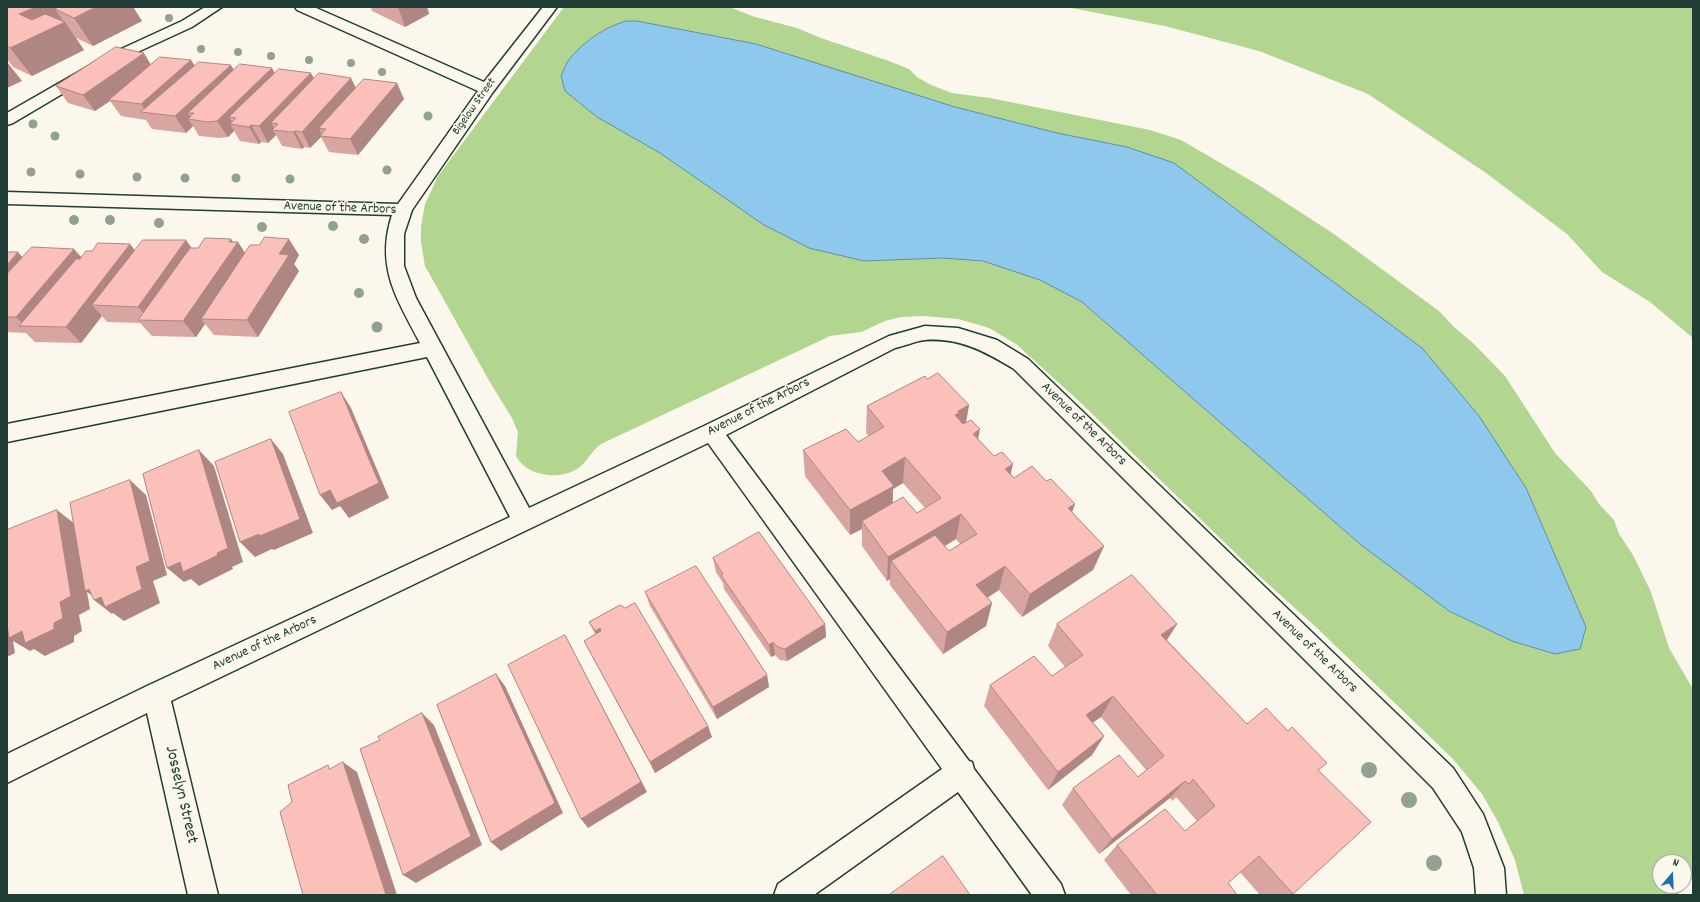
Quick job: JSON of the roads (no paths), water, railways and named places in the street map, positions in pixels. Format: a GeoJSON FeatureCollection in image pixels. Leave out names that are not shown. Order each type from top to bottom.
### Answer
{"type":"FeatureCollection","features":[{"type":"Feature","properties":{"kind":"street"},"geometry":{"type":"LineString","coordinates":[[7,120],[113,58],[187,24],[215,7]]}},
{"type":"Feature","properties":{"kind":"street"},"geometry":{"type":"LineString","coordinates":[[302,7],[487,89]]}},
{"type":"Feature","properties":{"kind":"street","name":"Bigelow Street"},"geometry":{"type":"LineString","coordinates":[[403,210],[487,89],[550,7]]}},
{"type":"Feature","properties":{"kind":"street","name":"Avenue of the Arbors"},"geometry":{"type":"LineString","coordinates":[[7,198],[403,210],[395,234],[395,266],[406,298],[524,521]]}},
{"type":"Feature","properties":{"kind":"street","name":"Avenue of the Arbors"},"geometry":{"type":"LineString","coordinates":[[7,769],[156,695],[712,432],[889,343],[925,333],[958,335],[990,345],[1021,364],[1443,778],[1473,824],[1489,868],[1491,895]]}},
{"type":"Feature","properties":{"kind":"street"},"geometry":{"type":"LineString","coordinates":[[7,433],[433,348]]}},
{"type":"Feature","properties":{"kind":"street"},"geometry":{"type":"LineString","coordinates":[[712,432],[962,772],[1050,895]]}},
{"type":"Feature","properties":{"kind":"street","name":"Josselyn Street"},"geometry":{"type":"LineString","coordinates":[[156,695],[203,895]]}},
{"type":"Feature","properties":{"kind":"street"},"geometry":{"type":"LineString","coordinates":[[789,895],[962,772]]}},
{"type":"Feature","properties":{"kind":"water"},"geometry":{"type":"Polygon","coordinates":[[[626,21],[637,21],[756,44],[955,107],[1057,133],[1127,147],[1174,163],[1422,348],[1479,416],[1526,488],[1586,627],[1580,649],[1555,654],[1512,641],[1449,611],[1360,544],[1082,302],[1040,280],[983,261],[943,258],[864,261],[809,248],[764,225],[660,153],[597,117],[565,91],[561,76],[569,59],[583,45],[603,31],[626,21]]]}}]}
